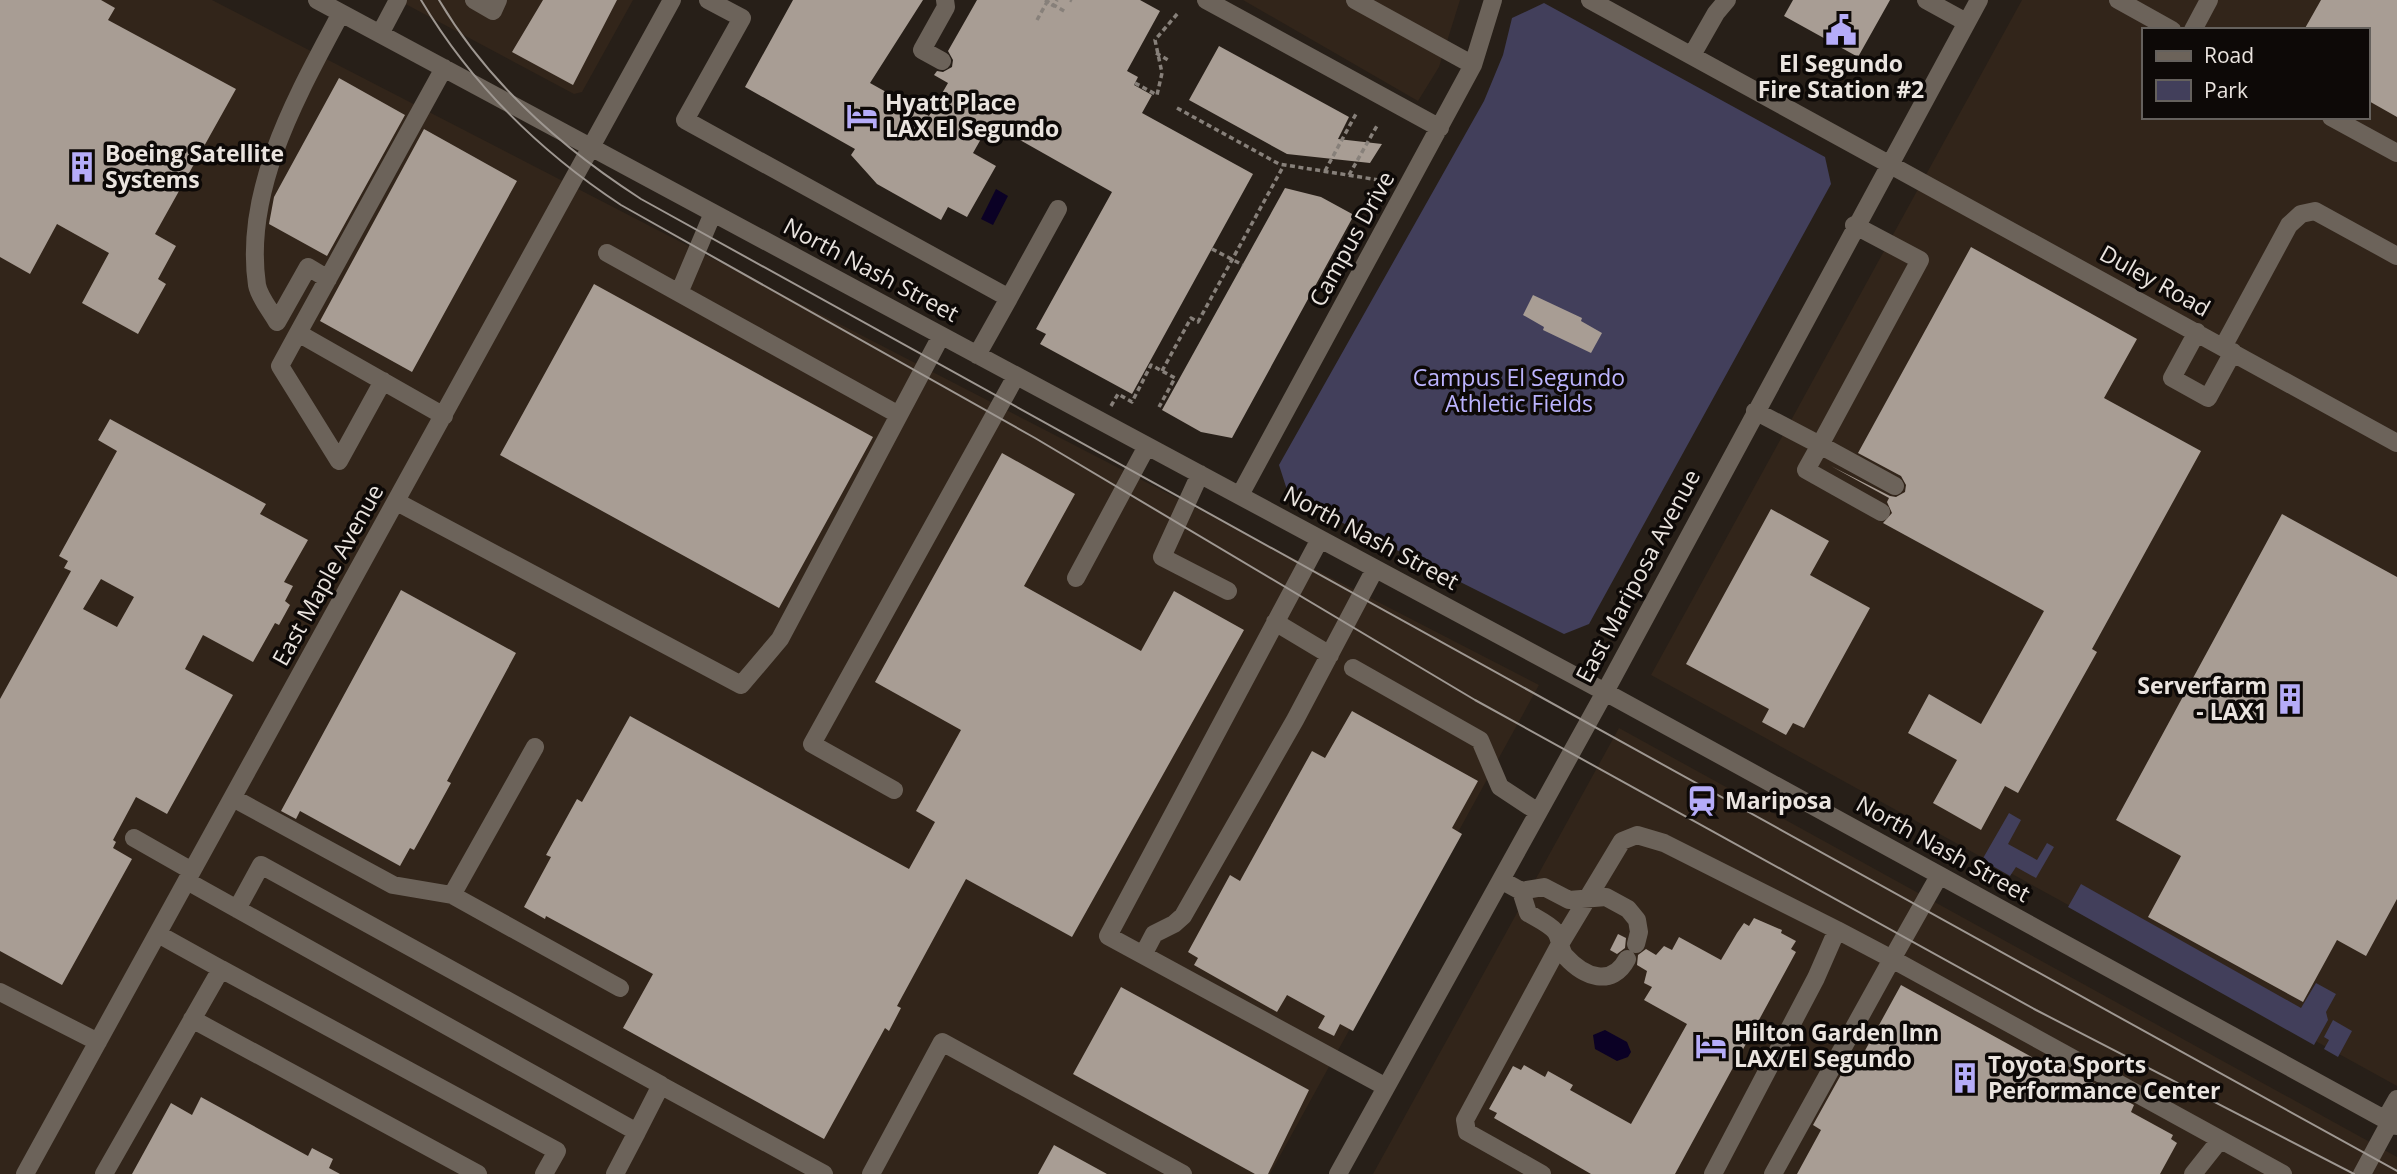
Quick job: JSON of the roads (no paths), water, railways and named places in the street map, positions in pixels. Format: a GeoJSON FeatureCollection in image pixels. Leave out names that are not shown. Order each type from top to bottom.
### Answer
{"type":"FeatureCollection","features":[{"type":"Feature","properties":{"kind":"street","name":"North Nash Street"},"geometry":{"type":"LineString","coordinates":[[317,0],[1605,692],[2391,1123]]}},
{"type":"Feature","properties":{"kind":"street"},"geometry":{"type":"LineString","coordinates":[[380,34],[398,0]]}},
{"type":"Feature","properties":{"kind":"street"},"geometry":{"type":"LineString","coordinates":[[474,0],[493,10],[498,0]]}},
{"type":"Feature","properties":{"kind":"street","name":"East Maple Avenue"},"geometry":{"type":"LineString","coordinates":[[25,1174],[672,0]]}},
{"type":"Feature","properties":{"kind":"street"},"geometry":{"type":"LineString","coordinates":[[708,0],[741,18],[685,120],[1009,298]]}},
{"type":"Feature","properties":{"kind":"street"},"geometry":{"type":"LineString","coordinates":[[942,61],[922,50],[946,7],[945,0]]}},
{"type":"Feature","properties":{"kind":"street"},"geometry":{"type":"LineString","coordinates":[[1206,0],[1440,128]]}},
{"type":"Feature","properties":{"kind":"street"},"geometry":{"type":"LineString","coordinates":[[1355,0],[1473,65]]}},
{"type":"Feature","properties":{"kind":"street","name":"Campus Drive"},"geometry":{"type":"LineString","coordinates":[[1240,495],[1473,65],[1493,0]]}},
{"type":"Feature","properties":{"kind":"street","name":"Duley Road"},"geometry":{"type":"LineString","coordinates":[[1590,0],[2397,443]]}},
{"type":"Feature","properties":{"kind":"street"},"geometry":{"type":"LineString","coordinates":[[1692,55],[1716,13],[1727,0]]}},
{"type":"Feature","properties":{"kind":"street"},"geometry":{"type":"LineString","coordinates":[[1926,0],[1966,22]]}},
{"type":"Feature","properties":{"kind":"street","name":"East Mariposa Avenue"},"geometry":{"type":"LineString","coordinates":[[1338,1174],[1605,692],[1888,162],[1979,0]]}},
{"type":"Feature","properties":{"kind":"street"},"geometry":{"type":"LineString","coordinates":[[2194,28],[2209,0]]}},
{"type":"Feature","properties":{"kind":"street"},"geometry":{"type":"LineString","coordinates":[[2129,3],[2169,28]]}},
{"type":"Feature","properties":{"kind":"street"},"geometry":{"type":"LineString","coordinates":[[328,279],[308,267],[277,322],[257,287],[257,214],[277,149],[312,68],[341,13]]}},
{"type":"Feature","properties":{"kind":"street"},"geometry":{"type":"LineString","coordinates":[[383,381],[339,461],[280,366],[444,68]]}},
{"type":"Feature","properties":{"kind":"street"},"geometry":{"type":"LineString","coordinates":[[2335,119],[2397,153]]}},
{"type":"Feature","properties":{"kind":"street"},"geometry":{"type":"LineString","coordinates":[[977,355],[1058,208]]}},
{"type":"Feature","properties":{"kind":"street"},"geometry":{"type":"LineString","coordinates":[[2197,332],[2172,378],[2208,398],[2228,349],[2289,225],[2301,215],[2315,211],[2397,256]]}},
{"type":"Feature","properties":{"kind":"street"},"geometry":{"type":"LineString","coordinates":[[679,293],[713,213]]}},
{"type":"Feature","properties":{"kind":"street"},"geometry":{"type":"LineString","coordinates":[[1854,225],[1920,260],[1806,470],[1881,512]]}},
{"type":"Feature","properties":{"kind":"street"},"geometry":{"type":"LineString","coordinates":[[607,253],[899,415]]}},
{"type":"Feature","properties":{"kind":"street"},"geometry":{"type":"LineString","coordinates":[[298,333],[444,416]]}},
{"type":"Feature","properties":{"kind":"street"},"geometry":{"type":"LineString","coordinates":[[397,502],[741,685],[780,639],[941,335]]}},
{"type":"Feature","properties":{"kind":"street"},"geometry":{"type":"LineString","coordinates":[[894,790],[812,744],[1017,376]]}},
{"type":"Feature","properties":{"kind":"street"},"geometry":{"type":"LineString","coordinates":[[1755,411],[1895,486]]}},
{"type":"Feature","properties":{"kind":"street"},"geometry":{"type":"LineString","coordinates":[[1076,578],[1147,446]]}},
{"type":"Feature","properties":{"kind":"street"},"geometry":{"type":"LineString","coordinates":[[1200,474],[1162,557],[1228,591]]}},
{"type":"Feature","properties":{"kind":"street"},"geometry":{"type":"LineString","coordinates":[[1320,539],[1235,703],[1108,936],[1386,1087]]}},
{"type":"Feature","properties":{"kind":"street"},"geometry":{"type":"LineString","coordinates":[[1143,955],[1154,934],[1183,916],[1376,569]]}},
{"type":"Feature","properties":{"kind":"street"},"geometry":{"type":"LineString","coordinates":[[1275,622],[1330,655]]}},
{"type":"Feature","properties":{"kind":"street"},"geometry":{"type":"LineString","coordinates":[[1353,668],[1480,740],[1500,787],[1538,812]]}},
{"type":"Feature","properties":{"kind":"street"},"geometry":{"type":"LineString","coordinates":[[452,895],[535,747]]}},
{"type":"Feature","properties":{"kind":"street"},"geometry":{"type":"LineString","coordinates":[[233,798],[393,885],[452,895],[620,988]]}},
{"type":"Feature","properties":{"kind":"street"},"geometry":{"type":"LineString","coordinates":[[1542,1174],[1467,1132],[1465,1120],[1587,898],[1622,841],[1637,835],[1664,844],[1892,958],[2283,1174]]}},
{"type":"Feature","properties":{"kind":"street"},"geometry":{"type":"LineString","coordinates":[[134,838],[237,909],[637,1132]]}},
{"type":"Feature","properties":{"kind":"street"},"geometry":{"type":"LineString","coordinates":[[237,909],[261,865],[824,1174]]}},
{"type":"Feature","properties":{"kind":"street"},"geometry":{"type":"LineString","coordinates":[[1773,1174],[1940,876]]}},
{"type":"Feature","properties":{"kind":"street"},"geometry":{"type":"LineString","coordinates":[[1501,880],[1521,891],[1544,887],[1569,901],[1606,897],[1628,909],[1637,920],[1639,933],[1620,972],[1611,978],[1601,977],[1564,956],[1554,929],[1528,913],[1521,891]]}},
{"type":"Feature","properties":{"kind":"street"},"geometry":{"type":"LineString","coordinates":[[1713,1174],[1816,978],[1837,930]]}},
{"type":"Feature","properties":{"kind":"street"},"geometry":{"type":"LineString","coordinates":[[158,934],[557,1151],[544,1174]]}},
{"type":"Feature","properties":{"kind":"street"},"geometry":{"type":"LineString","coordinates":[[104,1174],[221,969]]}},
{"type":"Feature","properties":{"kind":"street"},"geometry":{"type":"LineString","coordinates":[[0,992],[99,1042]]}},
{"type":"Feature","properties":{"kind":"street"},"geometry":{"type":"LineString","coordinates":[[192,1019],[478,1174]]}},
{"type":"Feature","properties":{"kind":"street"},"geometry":{"type":"LineString","coordinates":[[871,1174],[942,1042],[1183,1174]]}},
{"type":"Feature","properties":{"kind":"street"},"geometry":{"type":"LineString","coordinates":[[615,1174],[662,1086]]}},
{"type":"Feature","properties":{"kind":"street"},"geometry":{"type":"LineString","coordinates":[[2362,1174],[2391,1123],[2397,1099]]}},
{"type":"Feature","properties":{"kind":"street"},"geometry":{"type":"LineString","coordinates":[[2193,1174],[2220,1140]]}},
{"type":"Feature","properties":{"kind":"tram line"},"geometry":{"type":"LineString","coordinates":[[421,0],[462,60],[509,114],[562,162],[621,205],[1035,438],[1475,700],[2036,1010],[2354,1174]]}},
{"type":"Feature","properties":{"kind":"tram line"},"geometry":{"type":"LineString","coordinates":[[439,0],[480,59],[528,111],[582,158],[641,199],[2397,1171]]}},
{"type":"Feature","properties":{"kind":"place","name":"El Segundo Fire Station #2"},"geometry":{"type":"Point","coordinates":[1841,30]}},
{"type":"Feature","properties":{"kind":"place","name":"Hyatt Place LAX El Segundo"},"geometry":{"type":"Point","coordinates":[862,116]}},
{"type":"Feature","properties":{"kind":"place","name":"Boeing Satellite Systems"},"geometry":{"type":"Point","coordinates":[82,167]}},
{"type":"Feature","properties":{"kind":"place","name":"Serverfarm - LAX1"},"geometry":{"type":"Point","coordinates":[2290,699]}},
{"type":"Feature","properties":{"kind":"place","name":"Mariposa"},"geometry":{"type":"Point","coordinates":[1702,801]}},
{"type":"Feature","properties":{"kind":"place","name":"Hilton Garden Inn LAX/El Segundo"},"geometry":{"type":"Point","coordinates":[1711,1046]}},
{"type":"Feature","properties":{"kind":"place","name":"Toyota Sports Performance Center"},"geometry":{"type":"Point","coordinates":[1965,1078]}},
{"type":"Feature","properties":{"kind":"park label","name":"Campus El Segundo Athletic Fields"},"geometry":{"type":"Point","coordinates":[1519,391]}}]}
